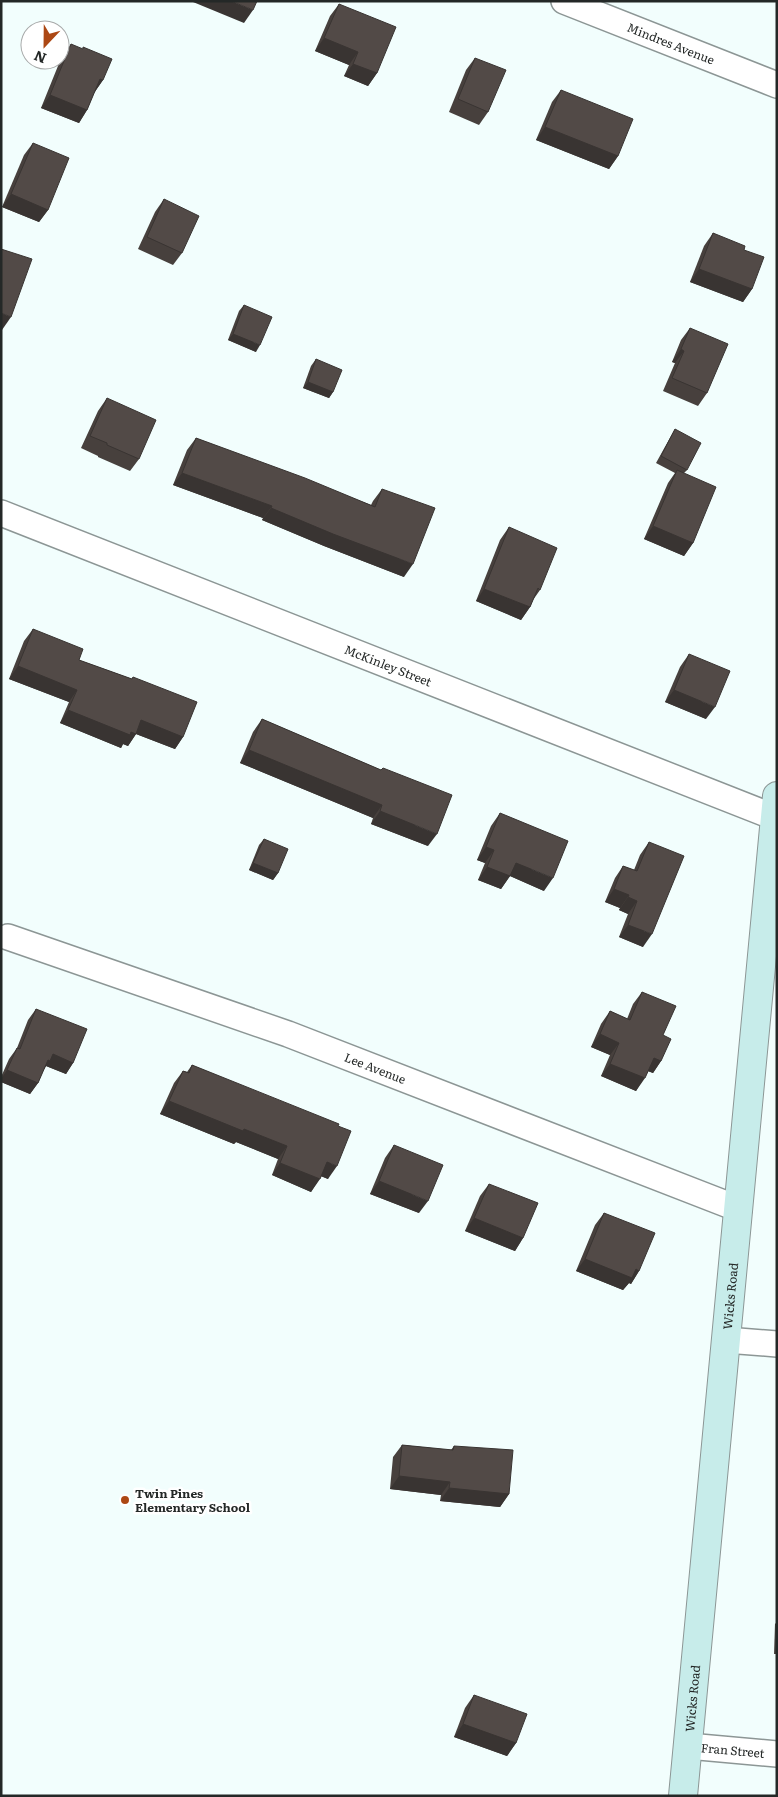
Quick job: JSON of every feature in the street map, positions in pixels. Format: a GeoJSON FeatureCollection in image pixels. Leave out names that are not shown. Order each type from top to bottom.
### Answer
{"type":"FeatureCollection","features":[{"type":"Feature","properties":{"kind":"main road","name":"Wicks Road"},"geometry":{"type":"LineString","coordinates":[[683,1796],[776,806]]}},
{"type":"Feature","properties":{"kind":"street","name":"Mindres Avenue"},"geometry":{"type":"LineString","coordinates":[[564,1],[777,85]]}},
{"type":"Feature","properties":{"kind":"street","name":"McKinley Street"},"geometry":{"type":"LineString","coordinates":[[1,513],[776,806]]}},
{"type":"Feature","properties":{"kind":"street","name":"Lee Avenue"},"geometry":{"type":"LineString","coordinates":[[8,937],[288,1034],[739,1210]]}},
{"type":"Feature","properties":{"kind":"street"},"geometry":{"type":"LineString","coordinates":[[726,1340],[777,1344]]}},
{"type":"Feature","properties":{"kind":"street","name":"Fran Street"},"geometry":{"type":"LineString","coordinates":[[688,1746],[777,1754]]}},
{"type":"Feature","properties":{"kind":"building"},"geometry":{"type":"Polygon","coordinates":[[[231,1],[257,1],[253,10],[231,1]]]}},
{"type":"Feature","properties":{"kind":"building"},"geometry":{"type":"Polygon","coordinates":[[[339,4],[396,27],[377,73],[353,64],[358,52],[324,38],[339,4]]]}},
{"type":"Feature","properties":{"kind":"building"},"geometry":{"type":"Polygon","coordinates":[[[71,44],[83,49],[83,47],[112,59],[103,80],[100,79],[87,110],[50,95],[60,70],[70,70],[71,44]]]}},
{"type":"Feature","properties":{"kind":"building"},"geometry":{"type":"Polygon","coordinates":[[[475,58],[506,70],[488,112],[458,99],[475,58]]]}},
{"type":"Feature","properties":{"kind":"building"},"geometry":{"type":"Polygon","coordinates":[[[561,90],[633,119],[618,156],[545,127],[561,90]]]}},
{"type":"Feature","properties":{"kind":"building"},"geometry":{"type":"Polygon","coordinates":[[[33,143],[69,158],[48,210],[11,194],[33,143]]]}},
{"type":"Feature","properties":{"kind":"building"},"geometry":{"type":"Polygon","coordinates":[[[164,199],[199,216],[182,253],[147,237],[164,199]]]}},
{"type":"Feature","properties":{"kind":"building"},"geometry":{"type":"Polygon","coordinates":[[[713,233],[745,246],[744,250],[764,257],[752,289],[699,269],[713,233]]]}},
{"type":"Feature","properties":{"kind":"building"},"geometry":{"type":"Polygon","coordinates":[[[1,249],[32,259],[11,317],[1,313],[1,249]]]}},
{"type":"Feature","properties":{"kind":"building"},"geometry":{"type":"Polygon","coordinates":[[[244,305],[272,317],[260,345],[233,334],[244,305]]]}},
{"type":"Feature","properties":{"kind":"building"},"geometry":{"type":"Polygon","coordinates":[[[690,328],[728,344],[707,393],[672,378],[684,351],[681,349],[690,328]]]}},
{"type":"Feature","properties":{"kind":"building"},"geometry":{"type":"Polygon","coordinates":[[[316,359],[342,370],[333,392],[308,382],[316,359]]]}},
{"type":"Feature","properties":{"kind":"building"},"geometry":{"type":"Polygon","coordinates":[[[107,398],[156,420],[139,459],[90,436],[107,398]]]}},
{"type":"Feature","properties":{"kind":"building"},"geometry":{"type":"Polygon","coordinates":[[[675,429],[701,443],[687,470],[661,456],[675,429]]]}},
{"type":"Feature","properties":{"kind":"building"},"geometry":{"type":"Polygon","coordinates":[[[196,438],[305,478],[375,507],[382,489],[435,508],[413,564],[333,534],[271,508],[272,506],[182,473],[196,438]]]}},
{"type":"Feature","properties":{"kind":"building"},"geometry":{"type":"Polygon","coordinates":[[[677,470],[716,487],[693,543],[653,526],[677,470]]]}},
{"type":"Feature","properties":{"kind":"building"},"geometry":{"type":"Polygon","coordinates":[[[509,527],[557,548],[540,590],[538,588],[530,607],[484,589],[509,527]]]}},
{"type":"Feature","properties":{"kind":"building"},"geometry":{"type":"Polygon","coordinates":[[[33,629],[83,649],[79,660],[132,679],[133,677],[197,702],[183,737],[141,720],[136,734],[131,732],[130,735],[68,710],[77,690],[18,666],[33,629]]]}},
{"type":"Feature","properties":{"kind":"building"},"geometry":{"type":"Polygon","coordinates":[[[689,654],[730,671],[715,707],[674,690],[689,654]]]}},
{"type":"Feature","properties":{"kind":"building"},"geometry":{"type":"Polygon","coordinates":[[[262,719],[381,770],[383,768],[452,795],[437,834],[380,811],[382,805],[249,750],[262,719]]]}},
{"type":"Feature","properties":{"kind":"building"},"geometry":{"type":"Polygon","coordinates":[[[500,813],[568,841],[553,878],[516,863],[510,876],[487,867],[494,850],[486,847],[500,813]]]}},
{"type":"Feature","properties":{"kind":"building"},"geometry":{"type":"Polygon","coordinates":[[[264,839],[288,849],[278,873],[253,863],[264,839]]]}},
{"type":"Feature","properties":{"kind":"building"},"geometry":{"type":"Polygon","coordinates":[[[649,842],[684,856],[652,934],[628,925],[637,901],[628,897],[629,895],[614,889],[623,866],[637,871],[649,842]]]}},
{"type":"Feature","properties":{"kind":"building"},"geometry":{"type":"Polygon","coordinates":[[[642,992],[676,1006],[663,1035],[671,1039],[661,1061],[654,1058],[645,1078],[610,1064],[619,1043],[600,1034],[610,1011],[630,1020],[642,992]]]}},
{"type":"Feature","properties":{"kind":"building"},"geometry":{"type":"Polygon","coordinates":[[[36,1009],[87,1029],[73,1063],[53,1054],[50,1061],[48,1060],[38,1083],[7,1070],[17,1048],[20,1049],[36,1009]]]}},
{"type":"Feature","properties":{"kind":"building"},"geometry":{"type":"Polygon","coordinates":[[[192,1065],[339,1124],[338,1126],[351,1131],[337,1166],[327,1162],[320,1179],[280,1163],[287,1146],[244,1129],[243,1131],[169,1101],[183,1071],[189,1073],[192,1065]]]}},
{"type":"Feature","properties":{"kind":"building"},"geometry":{"type":"Polygon","coordinates":[[[394,1145],[443,1165],[428,1201],[379,1181],[394,1145]]]}},
{"type":"Feature","properties":{"kind":"building"},"geometry":{"type":"Polygon","coordinates":[[[489,1184],[538,1203],[523,1238],[474,1218],[489,1184]]]}},
{"type":"Feature","properties":{"kind":"building"},"geometry":{"type":"Polygon","coordinates":[[[604,1213],[655,1233],[639,1271],[636,1269],[632,1278],[585,1259],[604,1213]]]}},
{"type":"Feature","properties":{"kind":"building"},"geometry":{"type":"Polygon","coordinates":[[[402,1445],[453,1450],[454,1446],[513,1450],[509,1494],[449,1488],[450,1482],[399,1476],[402,1445]]]}},
{"type":"Feature","properties":{"kind":"building"},"geometry":{"type":"Polygon","coordinates":[[[474,1695],[527,1714],[516,1743],[463,1724],[474,1695]]]}},
{"type":"Feature","properties":{"kind":"place","name":"Twin Pines Elementary School"},"geometry":{"type":"Point","coordinates":[125,1500]}}]}
